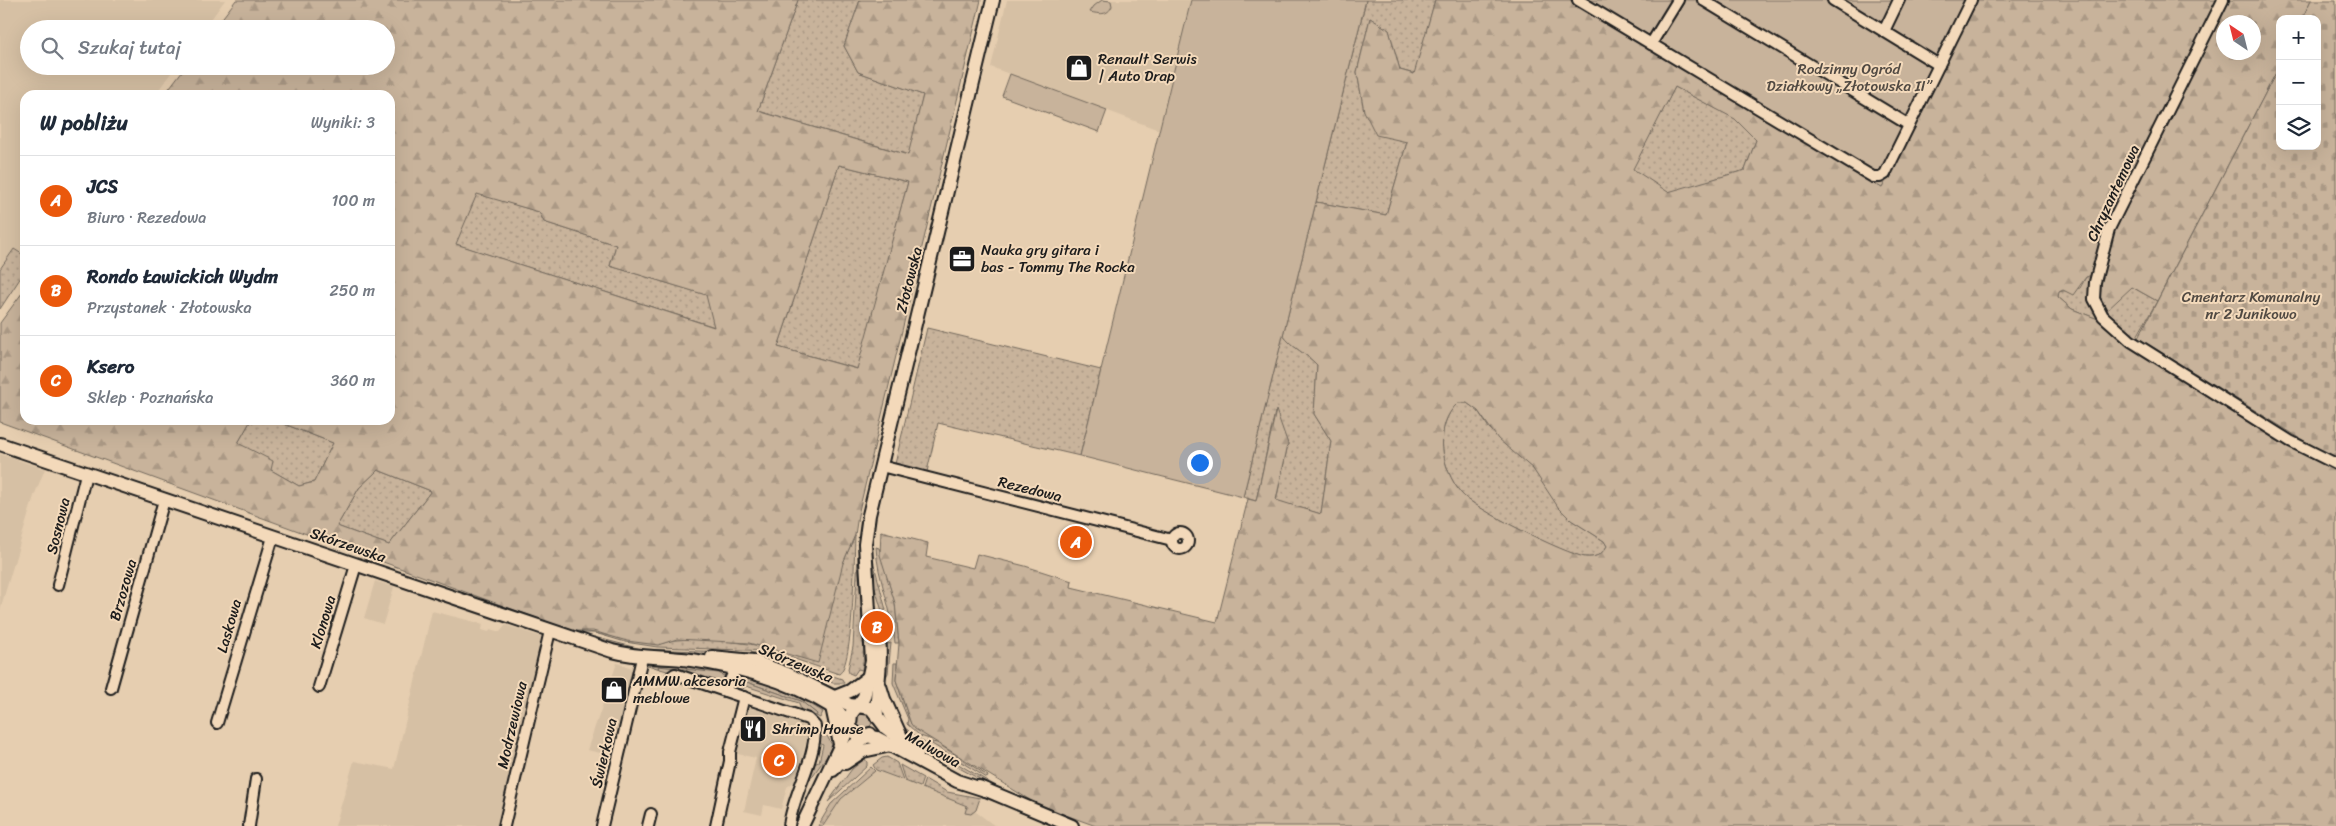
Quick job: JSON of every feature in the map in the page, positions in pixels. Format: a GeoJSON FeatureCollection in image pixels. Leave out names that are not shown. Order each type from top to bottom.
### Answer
{"type":"FeatureCollection","features":[{"type":"Feature","properties":{"kind":"street","name":"Złotowska"},"geometry":{"type":"LineString","coordinates":[[825,780],[845,735],[851,714],[857,708],[874,678],[881,657],[872,590],[866,568],[867,527],[993,0]]}},
{"type":"Feature","properties":{"kind":"street"},"geometry":{"type":"LineString","coordinates":[[1578,0],[1872,177],[1880,177],[1885,174],[1971,0]]}},
{"type":"Feature","properties":{"kind":"street"},"geometry":{"type":"LineString","coordinates":[[1650,44],[1678,0]]}},
{"type":"Feature","properties":{"kind":"street"},"geometry":{"type":"LineString","coordinates":[[1703,0],[1909,125]]}},
{"type":"Feature","properties":{"kind":"street"},"geometry":{"type":"LineString","coordinates":[[1833,0],[1939,66]]}},
{"type":"Feature","properties":{"kind":"street"},"geometry":{"type":"LineString","coordinates":[[1884,31],[1899,0]]}},
{"type":"Feature","properties":{"kind":"street","name":"Chryzantemowa"},"geometry":{"type":"LineString","coordinates":[[2223,0],[2109,229],[2095,282],[2094,299],[2103,316],[2131,341],[2290,441],[2336,464]]}},
{"type":"Feature","properties":{"kind":"street","name":"Skórzewska"},"geometry":{"type":"LineString","coordinates":[[0,444],[612,651],[642,658],[738,663],[833,702],[857,708],[870,708],[877,717]]}},
{"type":"Feature","properties":{"kind":"street","name":"Rezedowa"},"geometry":{"type":"LineString","coordinates":[[881,466],[1172,540]]}},
{"type":"Feature","properties":{"kind":"street","name":"Sosnowa"},"geometry":{"type":"LineString","coordinates":[[58,585],[86,474]]}},
{"type":"Feature","properties":{"kind":"street","name":"Brzozowa"},"geometry":{"type":"LineString","coordinates":[[112,688],[164,500]]}},
{"type":"Feature","properties":{"kind":"street","name":"Laskowa"},"geometry":{"type":"LineString","coordinates":[[217,724],[273,537]]}},
{"type":"Feature","properties":{"kind":"street","name":"Klonowa"},"geometry":{"type":"LineString","coordinates":[[319,687],[356,565]]}},
{"type":"Feature","properties":{"kind":"street","name":"Modrzewiowa"},"geometry":{"type":"LineString","coordinates":[[504,826],[550,631]]}},
{"type":"Feature","properties":{"kind":"street","name":"Świerkowa"},"geometry":{"type":"LineString","coordinates":[[602,826],[642,658]]}},
{"type":"Feature","properties":{"kind":"street"},"geometry":{"type":"LineString","coordinates":[[725,691],[738,663]]}},
{"type":"Feature","properties":{"kind":"street"},"geometry":{"type":"LineString","coordinates":[[672,676],[675,674],[808,719],[815,726],[807,770],[793,802],[789,826]]}},
{"type":"Feature","properties":{"kind":"street","name":"Złotowska"},"geometry":{"type":"LineString","coordinates":[[874,678],[877,717]]}},
{"type":"Feature","properties":{"kind":"street"},"geometry":{"type":"LineString","coordinates":[[845,735],[833,702],[874,678]]}},
{"type":"Feature","properties":{"kind":"street","name":"Malwowa"},"geometry":{"type":"LineString","coordinates":[[874,678],[884,699],[897,743]]}},
{"type":"Feature","properties":{"kind":"street"},"geometry":{"type":"LineString","coordinates":[[716,826],[730,761],[730,752],[744,697]]}},
{"type":"Feature","properties":{"kind":"street","name":"Skórzewska"},"geometry":{"type":"LineString","coordinates":[[833,702],[844,716],[845,735],[855,732],[866,735]]}},
{"type":"Feature","properties":{"kind":"street"},"geometry":{"type":"LineString","coordinates":[[802,826],[825,780],[854,745],[876,728],[877,717]]}},
{"type":"Feature","properties":{"kind":"street","name":"Malwowa"},"geometry":{"type":"LineString","coordinates":[[877,717],[897,743]]}},
{"type":"Feature","properties":{"kind":"street","name":"Malwowa"},"geometry":{"type":"LineString","coordinates":[[866,735],[897,743],[956,781],[985,790],[1072,826]]}},
{"type":"Feature","properties":{"kind":"street"},"geometry":{"type":"LineString","coordinates":[[825,780],[858,754],[897,743]]}},
{"type":"Feature","properties":{"kind":"street"},"geometry":{"type":"LineString","coordinates":[[249,826],[256,779]]}},
{"type":"Feature","properties":{"kind":"street"},"geometry":{"type":"LineString","coordinates":[[648,826],[651,814]]}},
{"type":"Feature","properties":{"kind":"shaded area"},"geometry":{"type":"Polygon","coordinates":[[[0,0],[225,0],[211,20],[20,20],[20,75],[169,75],[159,90],[20,90],[20,253],[14,249],[0,269],[0,0]]]}},
{"type":"Feature","properties":{"kind":"shaded area"},"geometry":{"type":"Polygon","coordinates":[[[1007,0],[1191,0],[1159,130],[991,67],[1007,0]]]}},
{"type":"Feature","properties":{"kind":"shaded area"},"geometry":{"type":"Polygon","coordinates":[[[0,454],[45,469],[34,496],[0,610],[0,454]]]}},
{"type":"Feature","properties":{"kind":"shaded area"},"geometry":{"type":"Polygon","coordinates":[[[375,581],[394,587],[383,624],[364,618],[375,581]]]}},
{"type":"Feature","properties":{"kind":"shaded area"},"geometry":{"type":"Polygon","coordinates":[[[432,611],[483,624],[482,630],[489,632],[490,629],[500,632],[506,625],[545,638],[501,826],[335,826],[354,761],[394,769],[432,611]]]}},
{"type":"Feature","properties":{"kind":"shaded area"},"geometry":{"type":"Polygon","coordinates":[[[617,663],[635,669],[614,756],[587,750],[617,663]]]}},
{"type":"Feature","properties":{"kind":"shaded area"},"geometry":{"type":"Polygon","coordinates":[[[745,706],[802,725],[808,734],[794,782],[787,787],[781,809],[764,805],[762,815],[744,811],[756,758],[733,753],[745,706]]]}},
{"type":"Feature","properties":{"kind":"shaded area"},"geometry":{"type":"Polygon","coordinates":[[[877,770],[968,806],[995,826],[823,826],[841,799],[877,770]]]}},
{"type":"Feature","properties":{"kind":"green space"},"geometry":{"type":"Polygon","coordinates":[[[236,0],[798,0],[758,111],[908,155],[923,95],[858,72],[844,46],[860,0],[981,0],[858,515],[855,535],[843,563],[818,663],[749,643],[677,639],[658,645],[627,641],[593,631],[572,631],[0,422],[0,323],[20,296],[20,425],[248,425],[238,443],[273,461],[271,470],[299,486],[314,482],[333,443],[287,425],[395,425],[395,90],[168,90],[179,75],[395,75],[395,20],[221,20],[236,0]],[[839,165],[778,347],[857,369],[908,182],[839,165]],[[477,194],[456,244],[714,327],[706,295],[610,266],[616,245],[544,222],[539,212],[477,194]],[[378,470],[359,488],[337,526],[389,545],[431,491],[378,470]]]}},
{"type":"Feature","properties":{"kind":"green space"},"geometry":{"type":"Polygon","coordinates":[[[798,0],[860,0],[844,46],[858,72],[923,95],[909,155],[758,111],[798,0]]]}},
{"type":"Feature","properties":{"kind":"green space"},"geometry":{"type":"Polygon","coordinates":[[[1102,0],[1111,1],[1112,6],[1106,13],[1090,12],[1094,6],[1102,0]]]}},
{"type":"Feature","properties":{"kind":"green space"},"geometry":{"type":"Polygon","coordinates":[[[1191,0],[1366,0],[1243,497],[1080,456],[1191,0]]]}},
{"type":"Feature","properties":{"kind":"green space"},"geometry":{"type":"Polygon","coordinates":[[[1366,0],[1435,0],[1415,74],[1400,70],[1389,30],[1370,18],[1357,72],[1364,111],[1407,142],[1386,215],[1316,202],[1366,0]]]}},
{"type":"Feature","properties":{"kind":"green space"},"geometry":{"type":"Polygon","coordinates":[[[1435,0],[1570,0],[1882,188],[1975,0],[2311,0],[2304,15],[2276,15],[2276,73],[2157,301],[2132,287],[2105,312],[2099,302],[2095,274],[2086,277],[2073,295],[2063,290],[2059,292],[2058,297],[2072,309],[2098,319],[2133,348],[2271,435],[2336,468],[2336,826],[1096,826],[1038,805],[915,729],[911,724],[896,680],[899,643],[895,603],[880,555],[881,531],[928,543],[926,557],[973,568],[977,554],[1025,566],[1072,581],[1071,587],[1217,622],[1248,499],[1256,501],[1276,410],[1288,444],[1276,500],[1321,514],[1331,441],[1314,414],[1317,365],[1283,335],[1316,202],[1386,215],[1407,142],[1376,135],[1364,111],[1357,72],[1370,18],[1389,30],[1400,70],[1414,74],[1435,0]],[[1675,87],[1633,169],[1668,192],[1745,170],[1756,140],[1735,119],[1675,87]],[[1458,403],[1450,412],[1445,423],[1443,447],[1449,472],[1461,493],[1482,509],[1520,530],[1559,548],[1585,557],[1592,557],[1603,552],[1607,546],[1604,541],[1571,520],[1558,507],[1533,469],[1498,439],[1478,411],[1467,403],[1458,403]]]}},
{"type":"Feature","properties":{"kind":"green space","name":"Rodzinny Ogród Działkowy „Złotowska II”"},"geometry":{"type":"Polygon","coordinates":[[[1570,0],[1975,0],[1882,188],[1570,0]]]}},
{"type":"Feature","properties":{"kind":"green space","name":"Cmentarz Komunalny nr 2 Junikowo"},"geometry":{"type":"Polygon","coordinates":[[[2311,0],[2336,0],[2336,457],[2319,450],[2138,338],[2276,73],[2276,150],[2321,150],[2321,15],[2304,15],[2311,0]]]}},
{"type":"Feature","properties":{"kind":"green space"},"geometry":{"type":"Polygon","coordinates":[[[1010,74],[1107,110],[1099,132],[1002,96],[1010,74]]]}},
{"type":"Feature","properties":{"kind":"green space"},"geometry":{"type":"Polygon","coordinates":[[[1675,87],[1736,119],[1756,140],[1745,170],[1668,193],[1632,169],[1675,87]]]}},
{"type":"Feature","properties":{"kind":"green space"},"geometry":{"type":"Polygon","coordinates":[[[839,165],[908,182],[858,369],[778,347],[839,165]]]}},
{"type":"Feature","properties":{"kind":"green space"},"geometry":{"type":"Polygon","coordinates":[[[477,193],[539,212],[544,222],[616,245],[610,266],[707,295],[715,327],[455,244],[477,193]]]}},
{"type":"Feature","properties":{"kind":"green space"},"geometry":{"type":"Polygon","coordinates":[[[14,249],[20,253],[20,279],[0,309],[0,269],[14,249]]]}},
{"type":"Feature","properties":{"kind":"green space"},"geometry":{"type":"Polygon","coordinates":[[[2091,274],[2132,287],[2157,301],[2131,347],[2098,319],[2072,309],[2058,297],[2058,292],[2080,288],[2086,277],[2091,274]]]}},
{"type":"Feature","properties":{"kind":"green space"},"geometry":{"type":"Polygon","coordinates":[[[927,328],[1101,370],[1080,456],[938,423],[927,472],[895,464],[927,328]]]}},
{"type":"Feature","properties":{"kind":"green space"},"geometry":{"type":"Polygon","coordinates":[[[1283,335],[1317,365],[1314,414],[1331,441],[1321,514],[1276,501],[1288,444],[1275,412],[1256,501],[1243,497],[1283,335]]]}},
{"type":"Feature","properties":{"kind":"green space"},"geometry":{"type":"Polygon","coordinates":[[[1458,403],[1467,403],[1478,411],[1489,428],[1533,469],[1571,520],[1604,541],[1607,546],[1603,552],[1592,557],[1585,557],[1559,548],[1520,530],[1482,509],[1461,493],[1449,472],[1443,447],[1445,423],[1450,412],[1458,403]]]}},
{"type":"Feature","properties":{"kind":"green space"},"geometry":{"type":"Polygon","coordinates":[[[248,425],[287,425],[333,443],[314,482],[299,486],[271,470],[238,443],[248,425]]]}},
{"type":"Feature","properties":{"kind":"green space"},"geometry":{"type":"Polygon","coordinates":[[[378,470],[431,491],[389,545],[337,526],[359,488],[378,470]]]}},
{"type":"Feature","properties":{"kind":"green space"},"geometry":{"type":"Polygon","coordinates":[[[855,535],[848,652],[844,666],[839,674],[771,651],[657,647],[625,642],[596,633],[655,644],[674,640],[699,639],[738,642],[772,648],[843,563],[855,535]]]}},
{"type":"Feature","properties":{"kind":"green space"},"geometry":{"type":"Polygon","coordinates":[[[876,547],[879,548],[895,603],[899,643],[895,643],[894,631],[879,571],[876,547]]]}},
{"type":"Feature","properties":{"kind":"green space"},"geometry":{"type":"Polygon","coordinates":[[[858,555],[864,655],[862,670],[858,669],[854,675],[849,673],[848,669],[853,647],[858,555]]]}},
{"type":"Feature","properties":{"kind":"green space"},"geometry":{"type":"Polygon","coordinates":[[[871,557],[886,610],[882,611],[874,585],[871,557]]]}},
{"type":"Feature","properties":{"kind":"green space"},"geometry":{"type":"Polygon","coordinates":[[[572,631],[583,631],[595,633],[572,633],[572,631]]]}},
{"type":"Feature","properties":{"kind":"green space"},"geometry":{"type":"Polygon","coordinates":[[[594,637],[641,649],[759,653],[758,655],[656,653],[624,648],[594,637]]]}},
{"type":"Feature","properties":{"kind":"green space"},"geometry":{"type":"Polygon","coordinates":[[[891,643],[888,673],[886,677],[887,644],[891,643]]]}},
{"type":"Feature","properties":{"kind":"green space"},"geometry":{"type":"Polygon","coordinates":[[[795,663],[842,679],[844,683],[833,683],[794,665],[795,663]]]}},
{"type":"Feature","properties":{"kind":"green space"},"geometry":{"type":"Polygon","coordinates":[[[894,663],[897,663],[896,680],[911,724],[936,741],[920,736],[907,724],[908,719],[893,683],[894,663]]]}},
{"type":"Feature","properties":{"kind":"green space"},"geometry":{"type":"Polygon","coordinates":[[[648,665],[694,665],[723,671],[725,677],[719,673],[658,667],[660,669],[648,665]]]}},
{"type":"Feature","properties":{"kind":"green space"},"geometry":{"type":"Polygon","coordinates":[[[658,666],[719,673],[725,679],[718,685],[660,669],[658,666]]]}},
{"type":"Feature","properties":{"kind":"green space"},"geometry":{"type":"Polygon","coordinates":[[[739,675],[759,681],[805,701],[823,712],[820,718],[801,701],[735,678],[739,675]]]}},
{"type":"Feature","properties":{"kind":"green space"},"geometry":{"type":"Polygon","coordinates":[[[735,678],[801,701],[817,714],[816,716],[801,711],[799,703],[746,686],[742,690],[738,689],[734,683],[735,678]]]}},
{"type":"Feature","properties":{"kind":"green space"},"geometry":{"type":"Polygon","coordinates":[[[861,713],[867,713],[872,718],[870,727],[861,729],[856,724],[856,718],[861,713]]]}},
{"type":"Feature","properties":{"kind":"green space"},"geometry":{"type":"Polygon","coordinates":[[[822,727],[832,745],[827,756],[808,782],[813,764],[819,762],[823,745],[818,742],[822,727]]]}},
{"type":"Feature","properties":{"kind":"green space"},"geometry":{"type":"Polygon","coordinates":[[[905,728],[931,748],[1006,792],[934,753],[909,735],[905,728]]]}},
{"type":"Feature","properties":{"kind":"green space"},"geometry":{"type":"Polygon","coordinates":[[[927,741],[937,743],[988,776],[987,778],[927,741]]]}},
{"type":"Feature","properties":{"kind":"green space"},"geometry":{"type":"Polygon","coordinates":[[[887,757],[897,763],[903,780],[876,770],[873,765],[882,758],[887,757]]]}},
{"type":"Feature","properties":{"kind":"green space"},"geometry":{"type":"Polygon","coordinates":[[[865,759],[867,766],[828,802],[852,769],[865,759]]]}},
{"type":"Feature","properties":{"kind":"green space"},"geometry":{"type":"Polygon","coordinates":[[[900,765],[923,778],[920,787],[905,781],[900,765]]]}},
{"type":"Feature","properties":{"kind":"green space"},"geometry":{"type":"Polygon","coordinates":[[[871,767],[875,771],[841,799],[823,826],[818,826],[831,804],[871,767]]]}},
{"type":"Feature","properties":{"kind":"green space"},"geometry":{"type":"Polygon","coordinates":[[[925,779],[947,792],[980,798],[976,810],[971,814],[965,813],[967,806],[922,788],[925,779]]]}},
{"type":"Feature","properties":{"kind":"place","name":"Renault Serwis | Auto Drap"},"geometry":{"type":"Point","coordinates":[1079,68]}},
{"type":"Feature","properties":{"kind":"place","name":"Nauka gry gitara i bas - Tommy The Rocka"},"geometry":{"type":"Point","coordinates":[962,259]}},
{"type":"Feature","properties":{"kind":"place","name":"JCS"},"geometry":{"type":"Point","coordinates":[1076,542]}},
{"type":"Feature","properties":{"kind":"place","name":"Rondo Ławickich Wydm"},"geometry":{"type":"Point","coordinates":[877,627]}},
{"type":"Feature","properties":{"kind":"place","name":"AMMW akcesoria meblowe"},"geometry":{"type":"Point","coordinates":[614,690]}},
{"type":"Feature","properties":{"kind":"place","name":"Shrimp House"},"geometry":{"type":"Point","coordinates":[753,729]}},
{"type":"Feature","properties":{"kind":"place","name":"Ksero"},"geometry":{"type":"Point","coordinates":[779,760]}}]}
